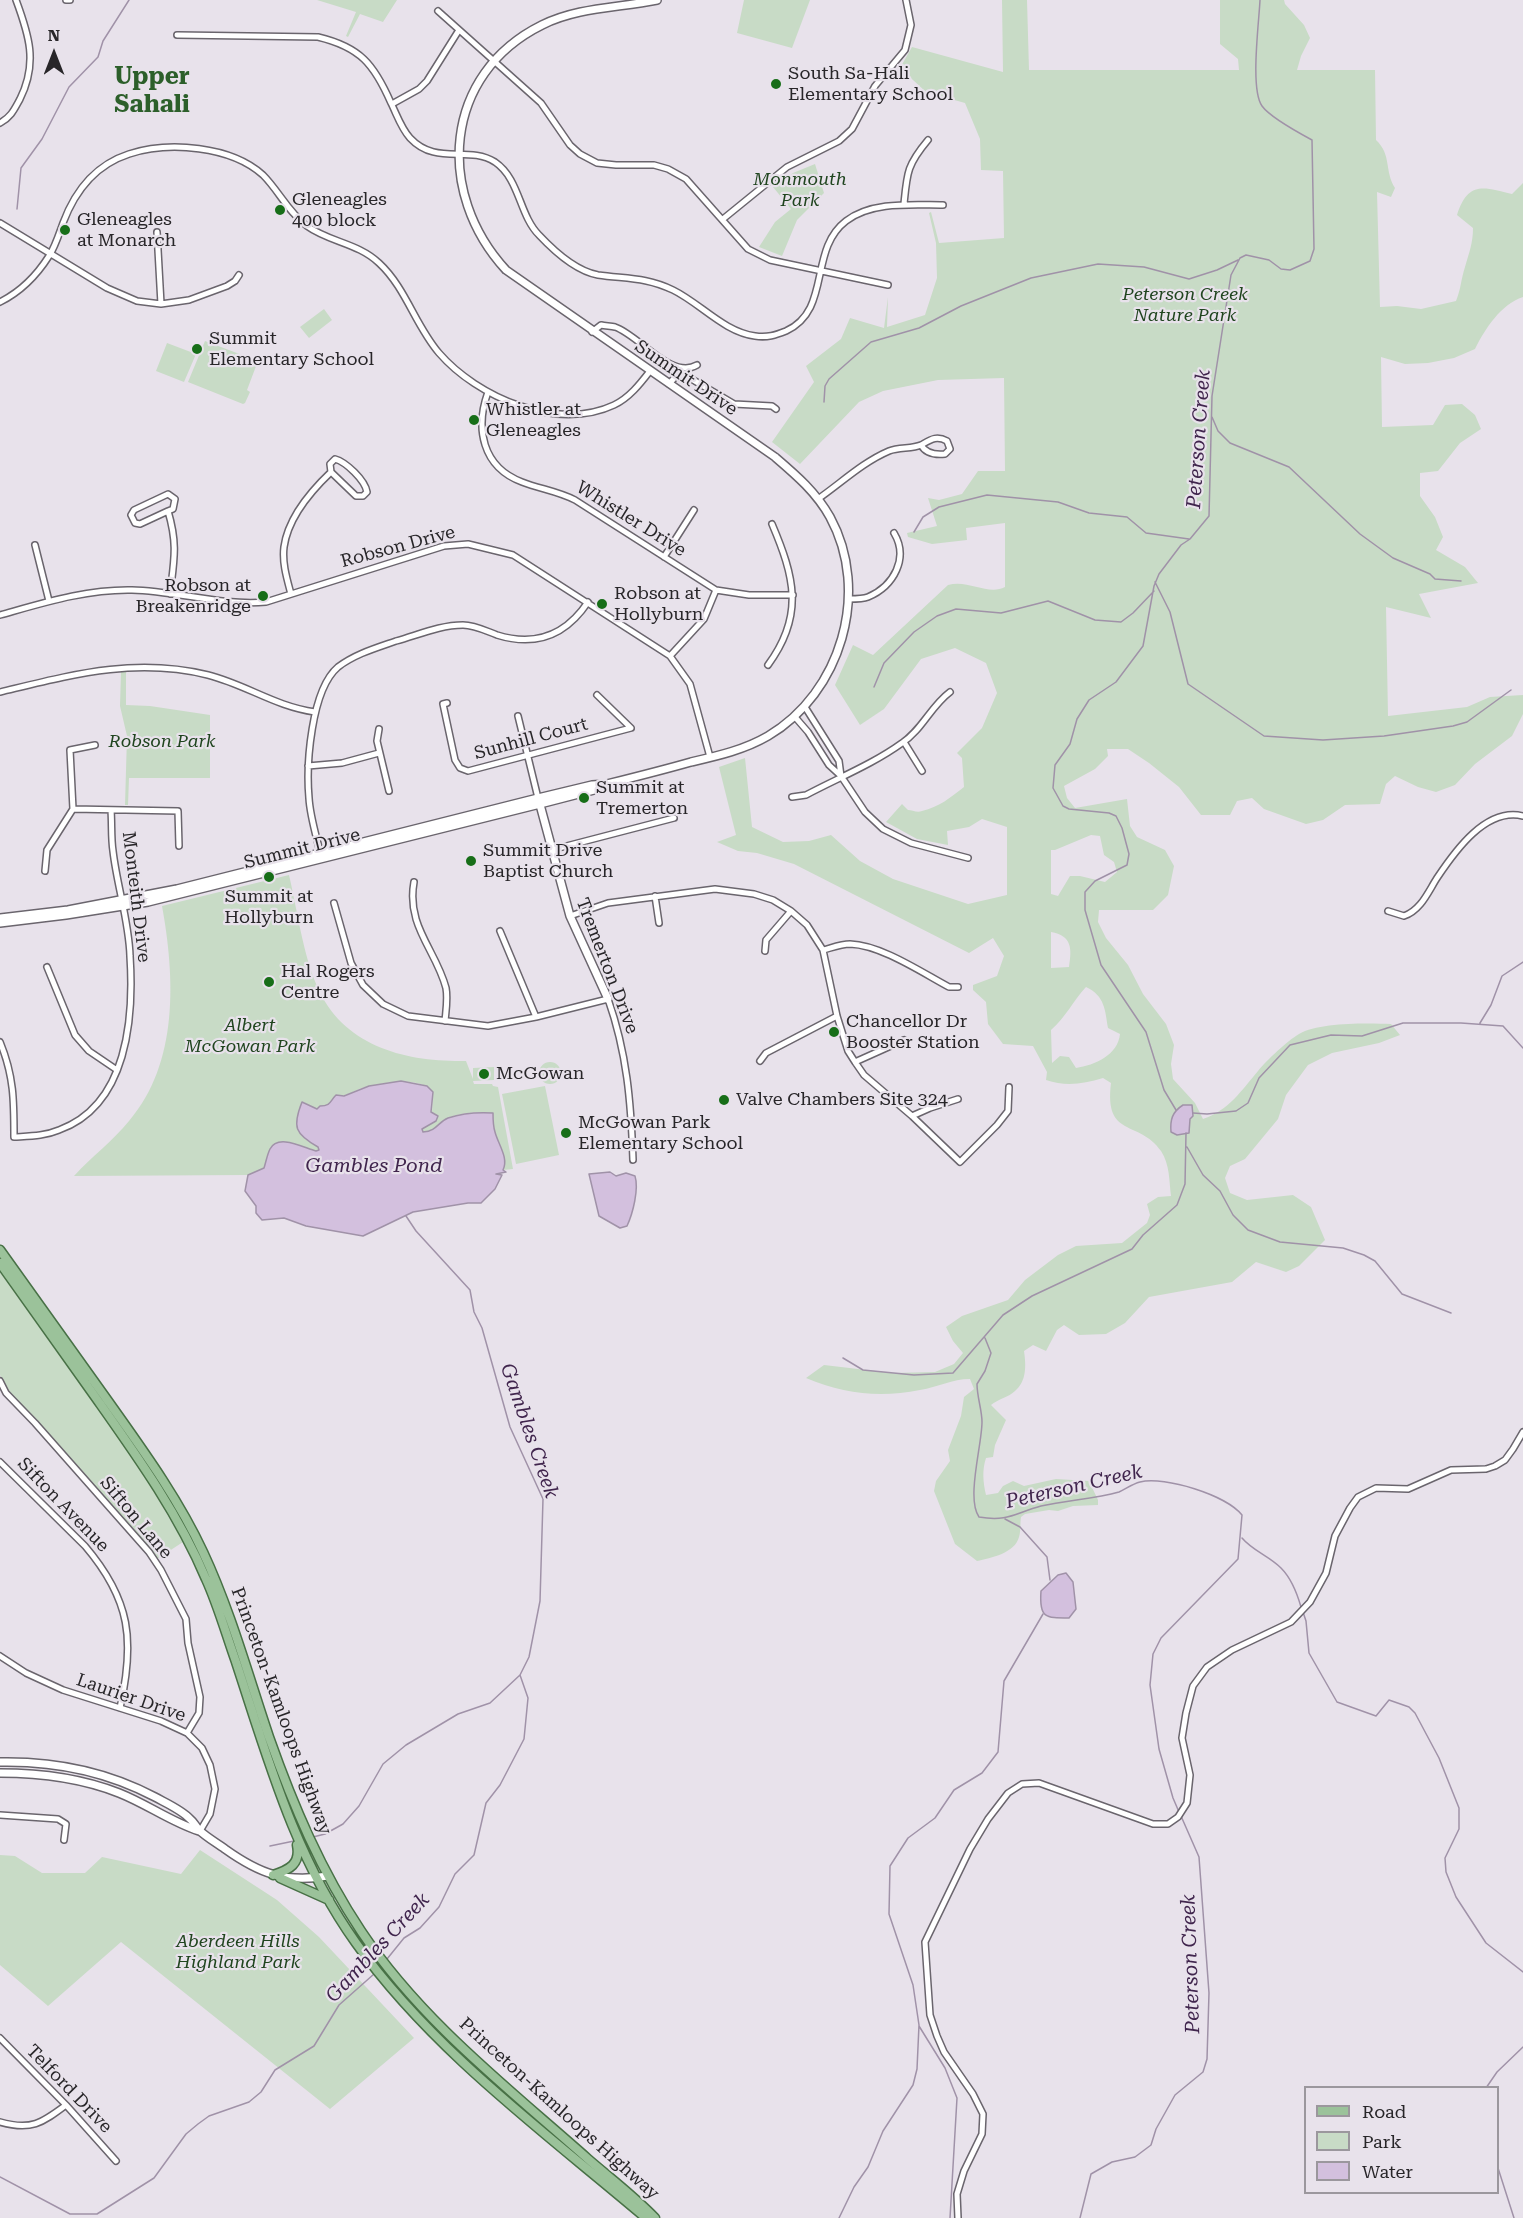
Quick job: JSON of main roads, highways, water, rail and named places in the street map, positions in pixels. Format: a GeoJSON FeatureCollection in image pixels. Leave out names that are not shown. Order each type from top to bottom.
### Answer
{"type":"FeatureCollection","features":[{"type":"Feature","properties":{"kind":"main road","name":"Summit Drive"},"geometry":{"type":"LineString","coordinates":[[0,924],[122,903],[321,856],[539,801],[592,785],[607,784],[710,757],[753,743],[780,728],[795,717],[820,687],[832,666],[845,628],[849,599],[843,549],[829,516],[818,499],[803,480],[775,457],[517,280],[496,260],[481,239],[462,193],[458,155],[463,121],[480,81],[494,61],[522,35],[559,17],[657,0]]}},
{"type":"Feature","properties":{"kind":"main road","name":"Tremerton Drive"},"geometry":{"type":"LineString","coordinates":[[539,801],[570,916],[608,999]]}},
{"type":"Feature","properties":{"kind":"main road","name":"Summit Drive"},"geometry":{"type":"LineString","coordinates":[[0,918],[122,903]]}},
{"type":"Feature","properties":{"kind":"main road","name":"Princeton-Kamloops Highway"},"geometry":{"type":"LineString","coordinates":[[0,1250],[146,1454],[197,1540],[233,1624],[269,1737],[305,1832],[362,1934],[387,1968],[423,2009],[483,2067],[655,2218]]}},
{"type":"Feature","properties":{"kind":"main road","name":"Princeton-Kamloops Highway"},"geometry":{"type":"LineString","coordinates":[[0,1263],[138,1457],[181,1526],[216,1602],[294,1833],[329,1901],[354,1941],[414,2015],[475,2073],[646,2218]]}},
{"type":"Feature","properties":{"kind":"main road"},"geometry":{"type":"LineString","coordinates":[[0,1762],[49,1764],[91,1772],[126,1784],[155,1797],[189,1818],[200,1831],[241,1861],[329,1901]]}},
{"type":"Feature","properties":{"kind":"main road"},"geometry":{"type":"LineString","coordinates":[[0,1773],[48,1775],[83,1781],[119,1793],[186,1827],[200,1831]]}},
{"type":"Feature","properties":{"kind":"main road"},"geometry":{"type":"LineString","coordinates":[[277,1876],[295,1864],[298,1850],[294,1833]]}},
{"type":"Feature","properties":{"kind":"main road"},"geometry":{"type":"LineString","coordinates":[[277,1876],[317,1878],[328,1876]]}},
{"type":"Feature","properties":{"kind":"water","name":"Gambles Pond"},"geometry":{"type":"Polygon","coordinates":[[[401,1081],[427,1086],[433,1092],[431,1112],[438,1116],[436,1121],[422,1129],[423,1132],[431,1130],[454,1116],[493,1113],[494,1130],[504,1156],[503,1170],[506,1172],[496,1174],[502,1175],[495,1189],[481,1203],[413,1212],[363,1236],[306,1226],[284,1218],[262,1220],[256,1213],[256,1206],[245,1191],[248,1175],[264,1168],[270,1149],[279,1142],[319,1150],[300,1134],[298,1129],[297,1118],[302,1102],[317,1109],[328,1104],[336,1095],[344,1096],[369,1086],[401,1081]]]}},
{"type":"Feature","properties":{"kind":"water"},"geometry":{"type":"Polygon","coordinates":[[[1183,1105],[1192,1105],[1193,1116],[1190,1119],[1189,1133],[1177,1135],[1171,1132],[1171,1120],[1176,1110],[1183,1105]]]}},
{"type":"Feature","properties":{"kind":"water"},"geometry":{"type":"Polygon","coordinates":[[[610,1172],[616,1176],[626,1173],[635,1176],[636,1181],[636,1194],[631,1215],[627,1226],[620,1228],[599,1216],[589,1174],[610,1172]]]}},
{"type":"Feature","properties":{"kind":"water"},"geometry":{"type":"Polygon","coordinates":[[[1066,1573],[1073,1582],[1076,1609],[1069,1618],[1049,1617],[1045,1615],[1041,1607],[1041,1591],[1058,1575],[1066,1573]]]}},
{"type":"Feature","properties":{"kind":"waterway"},"geometry":{"type":"LineString","coordinates":[[17,209],[21,168],[42,139],[69,87],[98,57],[103,41],[129,0]]}},
{"type":"Feature","properties":{"kind":"waterway","name":"Peterson Creek"},"geometry":{"type":"LineString","coordinates":[[1176,1110],[1164,1090],[1146,1032],[1101,965],[1085,910],[1085,892],[1095,881],[1127,865],[1129,854],[1122,828],[1116,816],[1109,813],[1069,809],[1063,806],[1053,788],[1055,765],[1070,744],[1077,719],[1089,700],[1116,682],[1143,646],[1154,586],[1159,574],[1181,545],[1190,539],[1209,516],[1212,396],[1231,275],[1240,258],[1246,255],[1269,260],[1281,269],[1290,270],[1310,261],[1314,249],[1312,140],[1271,115],[1258,98],[1256,71],[1260,0]]}},
{"type":"Feature","properties":{"kind":"waterway"},"geometry":{"type":"LineString","coordinates":[[824,402],[825,386],[829,379],[871,342],[919,328],[961,306],[1031,278],[1098,264],[1144,267],[1189,279],[1238,260]]}},
{"type":"Feature","properties":{"kind":"waterway"},"geometry":{"type":"LineString","coordinates":[[1212,417],[1218,431],[1230,443],[1289,467],[1360,534],[1393,558],[1430,574],[1435,579],[1461,581]]}},
{"type":"Feature","properties":{"kind":"waterway"},"geometry":{"type":"LineString","coordinates":[[914,532],[923,517],[939,507],[987,495],[1058,502],[1089,513],[1127,517],[1146,533],[1189,539]]}},
{"type":"Feature","properties":{"kind":"waterway"},"geometry":{"type":"LineString","coordinates":[[1155,582],[1170,612],[1188,684],[1264,736],[1323,740],[1384,736],[1453,726],[1467,722],[1511,690]]}},
{"type":"Feature","properties":{"kind":"waterway"},"geometry":{"type":"LineString","coordinates":[[874,687],[884,663],[914,632],[937,616],[956,609],[1001,613],[1048,601],[1095,620],[1121,622],[1154,591]]}},
{"type":"Feature","properties":{"kind":"waterway"},"geometry":{"type":"LineString","coordinates":[[1480,1023],[1491,1005],[1502,976],[1523,962]]}},
{"type":"Feature","properties":{"kind":"waterway"},"geometry":{"type":"LineString","coordinates":[[1193,1113],[1236,1111],[1248,1103],[1259,1078],[1290,1045],[1331,1035],[1362,1036],[1403,1023],[1461,1023],[1503,1026],[1523,1048]]}},
{"type":"Feature","properties":{"kind":"waterway","name":"Peterson Creek"},"geometry":{"type":"LineString","coordinates":[[843,1358],[863,1370],[914,1375],[953,1373],[1003,1315],[1032,1296],[1132,1249],[1143,1235],[1177,1205],[1185,1184],[1186,1133]]}},
{"type":"Feature","properties":{"kind":"waterway"},"geometry":{"type":"LineString","coordinates":[[1187,1147],[1203,1175],[1220,1191],[1233,1215],[1248,1230],[1280,1242],[1343,1248],[1364,1255],[1375,1261],[1402,1294],[1451,1313]]}},
{"type":"Feature","properties":{"kind":"waterway","name":"Gambles Creek"},"geometry":{"type":"LineString","coordinates":[[313,1837],[325,1834],[343,1824],[359,1806],[383,1764],[406,1745],[458,1714],[490,1703],[520,1675],[529,1657],[540,1601],[543,1499],[510,1427],[482,1328],[474,1312],[470,1290],[416,1231],[406,1216]]}},
{"type":"Feature","properties":{"kind":"waterway","name":"Peterson Creek"},"geometry":{"type":"LineString","coordinates":[[985,1338],[991,1353],[985,1371],[977,1384],[982,1422],[974,1498],[975,1509],[979,1517],[1005,1518],[1041,1506],[1119,1492],[1137,1483],[1151,1481],[1179,1485],[1209,1494],[1242,1515],[1238,1559],[1161,1638],[1153,1654],[1150,1685],[1159,1749],[1179,1812]]}},
{"type":"Feature","properties":{"kind":"waterway"},"geometry":{"type":"LineString","coordinates":[[1005,1519],[1020,1527],[1047,1557],[1050,1580]]}},
{"type":"Feature","properties":{"kind":"waterway"},"geometry":{"type":"LineString","coordinates":[[1242,1538],[1285,1572],[1294,1586],[1301,1607]]}},
{"type":"Feature","properties":{"kind":"waterway"},"geometry":{"type":"LineString","coordinates":[[1303,1612],[1309,1653],[1337,1702],[1376,1716],[1389,1700],[1409,1707],[1415,1713],[1439,1758],[1459,1808],[1459,1829],[1445,1858],[1446,1872],[1456,1897],[1486,1943],[1523,1972]]}},
{"type":"Feature","properties":{"kind":"waterway"},"geometry":{"type":"LineString","coordinates":[[839,2218],[854,2187],[868,2167],[883,2131],[913,2085],[917,2069],[919,2025],[913,1985],[889,1914],[890,1866],[908,1838],[935,1818],[954,1790],[982,1773],[998,1752],[1004,1681],[1043,1614]]}},
{"type":"Feature","properties":{"kind":"waterway","name":"Gambles Creek"},"geometry":{"type":"LineString","coordinates":[[387,1959],[404,1938],[420,1928],[439,1907],[455,1874],[474,1855],[486,1803],[500,1785],[524,1739],[528,1698],[520,1675]]}},
{"type":"Feature","properties":{"kind":"waterway","name":"Peterson Creek"},"geometry":{"type":"LineString","coordinates":[[1080,2218],[1091,2174],[1112,2162],[1135,2157],[1151,2145],[1156,2129],[1175,2095],[1203,2072],[1207,2059],[1209,1993],[1199,1857],[1181,1816]]}},
{"type":"Feature","properties":{"kind":"waterway"},"geometry":{"type":"LineString","coordinates":[[270,1846],[294,1841]]}},
{"type":"Feature","properties":{"kind":"waterway","name":"Gambles Creek"},"geometry":{"type":"LineString","coordinates":[[0,2177],[70,2214],[97,2214],[154,2178],[186,2134],[198,2124],[209,2116],[249,2102],[261,2092],[275,2070],[314,2046],[339,2005],[374,1974]]}},
{"type":"Feature","properties":{"kind":"waterway"},"geometry":{"type":"LineString","coordinates":[[919,2026],[945,2068],[957,2098],[950,2218]]}},
{"type":"Feature","properties":{"kind":"waterway"},"geometry":{"type":"LineString","coordinates":[[1487,2086],[1497,2072],[1523,2047]]}},
{"type":"Feature","properties":{"kind":"waterway"},"geometry":{"type":"LineString","coordinates":[[1499,2171],[1514,2218]]}},
{"type":"Feature","properties":{"kind":"place","name":"South Sa-Hali Elementary School"},"geometry":{"type":"Point","coordinates":[776,84]}},
{"type":"Feature","properties":{"kind":"place","name":"Gleneagles 400 block"},"geometry":{"type":"Point","coordinates":[280,210]}},
{"type":"Feature","properties":{"kind":"place","name":"Gleneagles at Monarch"},"geometry":{"type":"Point","coordinates":[65,230]}},
{"type":"Feature","properties":{"kind":"place","name":"Summit Elementary School"},"geometry":{"type":"Point","coordinates":[197,349]}},
{"type":"Feature","properties":{"kind":"place","name":"Whistler at Gleneagles"},"geometry":{"type":"Point","coordinates":[474,420]}},
{"type":"Feature","properties":{"kind":"place","name":"Robson at Breakenridge"},"geometry":{"type":"Point","coordinates":[263,596]}},
{"type":"Feature","properties":{"kind":"place","name":"Robson at Hollyburn"},"geometry":{"type":"Point","coordinates":[602,604]}},
{"type":"Feature","properties":{"kind":"place","name":"Summit at Tremerton"},"geometry":{"type":"Point","coordinates":[584,798]}},
{"type":"Feature","properties":{"kind":"place","name":"Summit Drive Baptist Church"},"geometry":{"type":"Point","coordinates":[471,861]}},
{"type":"Feature","properties":{"kind":"place","name":"Summit at Hollyburn"},"geometry":{"type":"Point","coordinates":[269,877]}},
{"type":"Feature","properties":{"kind":"place","name":"Hal Rogers Centre"},"geometry":{"type":"Point","coordinates":[269,982]}},
{"type":"Feature","properties":{"kind":"place","name":"Chancellor Dr Booster Station"},"geometry":{"type":"Point","coordinates":[834,1032]}},
{"type":"Feature","properties":{"kind":"place","name":"McGowan"},"geometry":{"type":"Point","coordinates":[484,1074]}},
{"type":"Feature","properties":{"kind":"place","name":"Valve Chambers Site 324"},"geometry":{"type":"Point","coordinates":[724,1100]}},
{"type":"Feature","properties":{"kind":"place","name":"McGowan Park Elementary School"},"geometry":{"type":"Point","coordinates":[566,1133]}},
{"type":"Feature","properties":{"kind":"district","name":"Upper Sahali"},"geometry":{"type":"Point","coordinates":[152,91]}},
{"type":"Feature","properties":{"kind":"park label","name":"Monmouth Park"},"geometry":{"type":"Point","coordinates":[800,190]}},
{"type":"Feature","properties":{"kind":"park label","name":"Peterson Creek Nature Park"},"geometry":{"type":"Point","coordinates":[1185,305]}},
{"type":"Feature","properties":{"kind":"park label","name":"Robson Park"},"geometry":{"type":"Point","coordinates":[162,742]}},
{"type":"Feature","properties":{"kind":"park label","name":"Albert McGowan Park"},"geometry":{"type":"Point","coordinates":[250,1036]}},
{"type":"Feature","properties":{"kind":"park label","name":"Aberdeen Hills Highland Park"},"geometry":{"type":"Point","coordinates":[238,1952]}}]}
